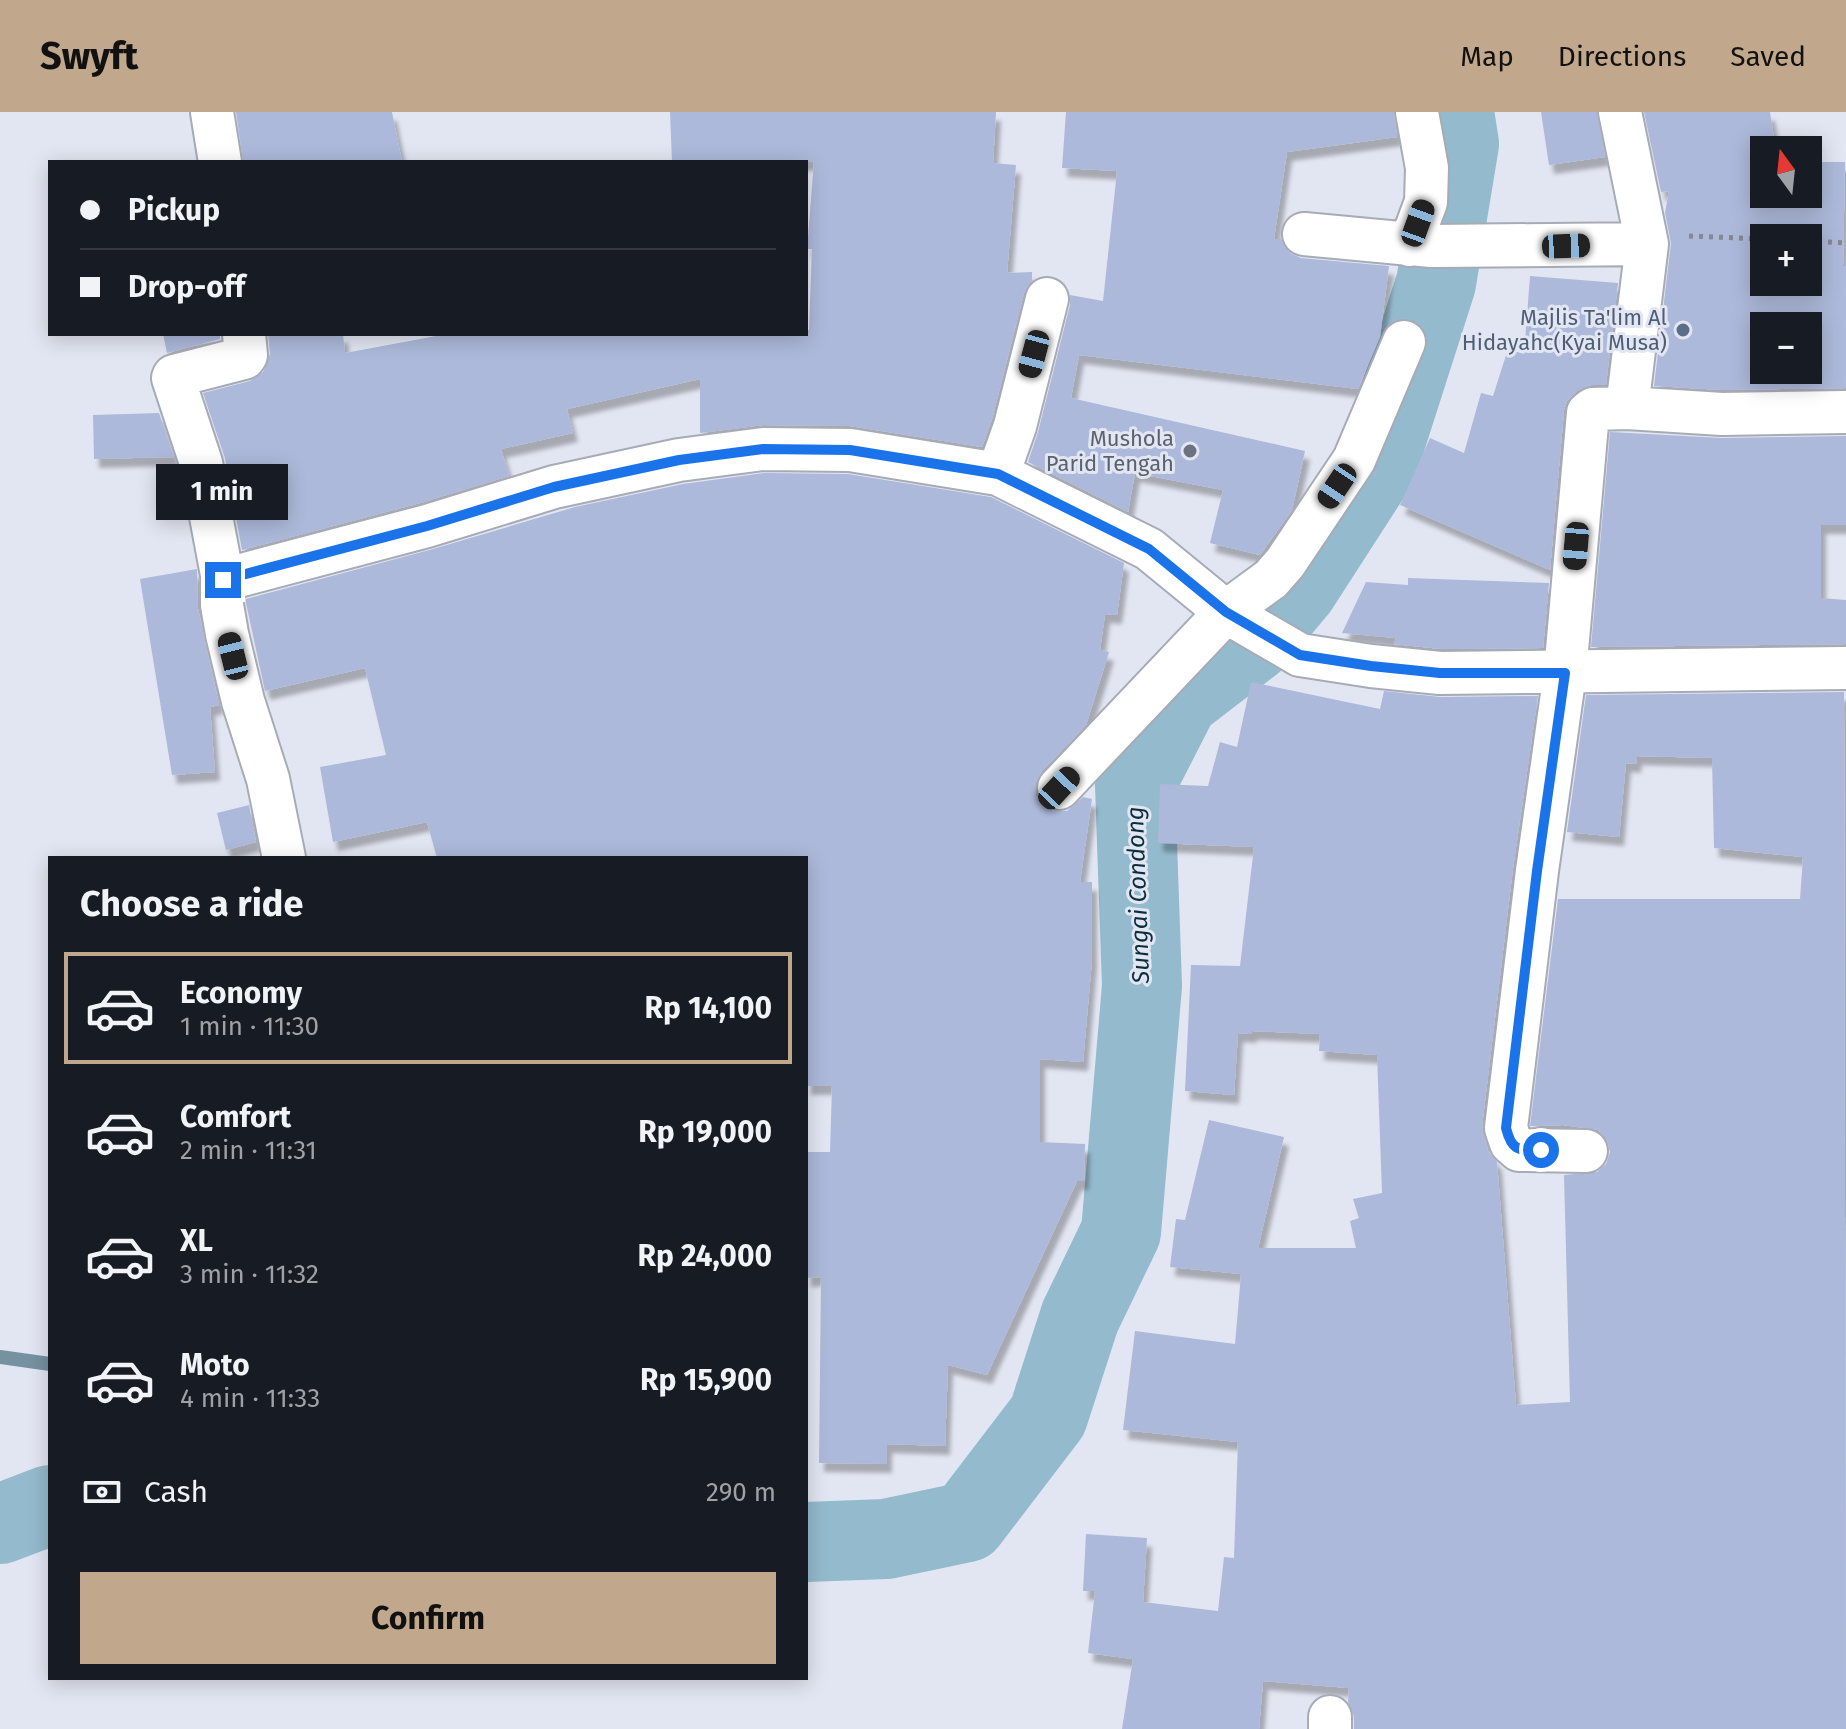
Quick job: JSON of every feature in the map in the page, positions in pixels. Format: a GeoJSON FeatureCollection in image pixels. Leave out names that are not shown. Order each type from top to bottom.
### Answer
{"type":"FeatureCollection","features":[{"type":"Feature","properties":{"kind":"street"},"geometry":{"type":"LineString","coordinates":[[212,112],[220,160]]}},
{"type":"Feature","properties":{"kind":"street"},"geometry":{"type":"LineString","coordinates":[[1417,112],[1427,168],[1421,245]]}},
{"type":"Feature","properties":{"kind":"street"},"geometry":{"type":"LineString","coordinates":[[1620,112],[1647,244],[1627,408]]}},
{"type":"Feature","properties":{"kind":"street"},"geometry":{"type":"LineString","coordinates":[[1304,234],[1421,245],[1513,247],[1647,244]]}},
{"type":"Feature","properties":{"kind":"street"},"geometry":{"type":"LineString","coordinates":[[998,474],[1015,426],[1047,299]]}},
{"type":"Feature","properties":{"kind":"street"},"geometry":{"type":"LineString","coordinates":[[244,336],[244,358],[173,378],[201,463],[223,580],[222,605],[227,634],[243,701],[268,779],[284,856]]}},
{"type":"Feature","properties":{"kind":"street"},"geometry":{"type":"LineString","coordinates":[[1059,788],[1285,563],[1354,460],[1404,342]]}},
{"type":"Feature","properties":{"kind":"street"},"geometry":{"type":"LineString","coordinates":[[1586,1151],[1519,1150],[1514,1147],[1506,1128],[1565,673],[1588,413],[1593,409],[1627,408],[1722,414],[1846,412]]}},
{"type":"Feature","properties":{"kind":"street"},"geometry":{"type":"LineString","coordinates":[[223,580],[427,526],[554,487],[679,460],[763,449],[850,450],[998,474],[1149,549],[1232,616],[1300,655],[1440,673],[1846,668]]}},
{"type":"Feature","properties":{"kind":"path"},"geometry":{"type":"LineString","coordinates":[[1647,244],[1696,235],[1750,238]]}},
{"type":"Feature","properties":{"kind":"path"},"geometry":{"type":"LineString","coordinates":[[1822,242],[1846,243]]}},
{"type":"Feature","properties":{"kind":"building"},"geometry":{"type":"Polygon","coordinates":[[[236,112],[392,112],[402,160],[243,160],[236,112]]]}},
{"type":"Feature","properties":{"kind":"building"},"geometry":{"type":"Polygon","coordinates":[[[670,112],[996,112],[993,163],[1016,165],[1007,273],[1032,272],[1032,281],[1024,293],[982,447],[850,426],[763,425],[700,433],[700,379],[567,409],[573,433],[501,449],[509,476],[242,550],[225,458],[203,393],[250,381],[263,372],[270,354],[268,336],[343,336],[345,353],[436,336],[808,336],[812,249],[808,249],[808,237],[814,162],[672,160],[670,112]]]}},
{"type":"Feature","properties":{"kind":"building"},"geometry":{"type":"Polygon","coordinates":[[[1066,112],[1394,112],[1397,137],[1287,152],[1274,239],[1281,239],[1290,253],[1301,258],[1389,266],[1380,337],[1358,389],[1079,355],[1071,398],[1305,451],[1292,510],[1260,555],[1210,543],[1223,490],[1135,473],[1128,512],[1028,462],[1070,305],[1070,295],[1103,301],[1117,171],[1062,168],[1066,112]]]}},
{"type":"Feature","properties":{"kind":"building"},"geometry":{"type":"Polygon","coordinates":[[[1541,112],[1597,112],[1605,157],[1549,165],[1541,112]]]}},
{"type":"Feature","properties":{"kind":"building"},"geometry":{"type":"Polygon","coordinates":[[[1644,112],[1770,112],[1774,136],[1750,136],[1750,208],[1822,208],[1822,162],[1845,162],[1843,266],[1846,266],[1846,388],[1723,390],[1654,386],[1671,243],[1665,213],[1669,191],[1661,192],[1644,112]]]}},
{"type":"Feature","properties":{"kind":"building"},"geometry":{"type":"Polygon","coordinates":[[[1530,276],[1618,283],[1606,385],[1591,385],[1578,390],[1567,401],[1564,410],[1550,570],[1400,505],[1430,438],[1464,453],[1481,393],[1493,396],[1508,349],[1524,354],[1530,276]]]}},
{"type":"Feature","properties":{"kind":"building"},"geometry":{"type":"Polygon","coordinates":[[[163,336],[220,336],[220,339],[167,353],[163,336]]]}},
{"type":"Feature","properties":{"kind":"building"},"geometry":{"type":"Polygon","coordinates":[[[159,413],[174,457],[94,459],[93,415],[159,413]]]}},
{"type":"Feature","properties":{"kind":"building"},"geometry":{"type":"Polygon","coordinates":[[[1610,432],[1722,438],[1846,436],[1846,525],[1821,525],[1821,598],[1846,600],[1846,644],[1591,647],[1610,432]]]}},
{"type":"Feature","properties":{"kind":"building"},"geometry":{"type":"Polygon","coordinates":[[[764,473],[848,474],[991,497],[1124,563],[1117,615],[1105,614],[1100,650],[1109,652],[1086,725],[1042,771],[1036,783],[1036,796],[1042,805],[1053,811],[1067,811],[1083,797],[1092,799],[1080,882],[1092,882],[1092,960],[1083,1062],[1040,1059],[1040,1142],[1085,1144],[1084,1181],[1077,1181],[987,1375],[948,1365],[945,1446],[887,1444],[887,1464],[819,1463],[821,1277],[808,1278],[808,1152],[830,1152],[832,1086],[808,1086],[808,856],[436,856],[427,822],[333,842],[320,767],[386,755],[365,668],[265,691],[246,603],[246,599],[575,507],[683,484],[764,473]]]}},
{"type":"Feature","properties":{"kind":"building"},"geometry":{"type":"Polygon","coordinates":[[[197,569],[198,609],[219,705],[210,707],[215,772],[172,775],[140,579],[197,569]]]}},
{"type":"Feature","properties":{"kind":"building"},"geometry":{"type":"Polygon","coordinates":[[[1408,578],[1549,583],[1543,648],[1441,649],[1394,644],[1396,638],[1342,633],[1366,582],[1408,585],[1408,578]]]}},
{"type":"Feature","properties":{"kind":"building"},"geometry":{"type":"Polygon","coordinates":[[[1251,682],[1380,709],[1384,691],[1440,697],[1538,696],[1513,868],[1482,1126],[1488,1151],[1497,1162],[1516,1405],[1570,1402],[1564,1175],[1597,1172],[1606,1164],[1610,1152],[1607,1140],[1598,1130],[1563,1125],[1530,1126],[1558,899],[1800,899],[1803,857],[1714,848],[1712,758],[1637,756],[1636,764],[1626,763],[1619,837],[1567,832],[1586,695],[1844,692],[1846,1729],[1354,1729],[1354,1716],[1348,1702],[1349,1688],[1263,1681],[1259,1729],[1122,1729],[1133,1659],[1088,1653],[1095,1591],[1083,1591],[1086,1534],[1147,1538],[1143,1602],[1218,1611],[1224,1557],[1234,1558],[1238,1442],[1123,1430],[1135,1331],[1235,1344],[1241,1274],[1170,1267],[1176,1219],[1185,1220],[1209,1120],[1284,1137],[1258,1248],[1356,1248],[1350,1221],[1359,1218],[1353,1199],[1382,1193],[1377,1055],[1319,1051],[1320,1034],[1238,1033],[1234,1095],[1185,1091],[1191,965],[1240,966],[1254,847],[1158,843],[1160,784],[1208,786],[1220,742],[1237,747],[1251,682]]]}},
{"type":"Feature","properties":{"kind":"building"},"geometry":{"type":"Polygon","coordinates":[[[249,805],[256,842],[226,850],[217,813],[249,805]]]}},
{"type":"Feature","properties":{"kind":"waterway","name":"Sungai Condong"},"geometry":{"type":"LineString","coordinates":[[808,1542],[886,1539],[967,1522],[1048,1416],[1080,1317],[1121,1232],[1142,986],[1135,785],[1179,699],[1252,643],[1298,588],[1378,464],[1436,283],[1459,144],[1454,112]]}},
{"type":"Feature","properties":{"kind":"waterway"},"geometry":{"type":"LineString","coordinates":[[0,1357],[48,1364]]}},
{"type":"Feature","properties":{"kind":"waterway","name":"Sungai Condong"},"geometry":{"type":"LineString","coordinates":[[0,1524],[48,1506]]}},
{"type":"Feature","properties":{"kind":"place","name":"Majlis Ta'lim Al Hidayahc(Kyai Musa)"},"geometry":{"type":"Point","coordinates":[1683,330]}},
{"type":"Feature","properties":{"kind":"place","name":"Mushola Parid Tengah"},"geometry":{"type":"Point","coordinates":[1190,451]}},
{"type":"Feature","properties":{"kind":"route"},"geometry":{"type":"LineString","coordinates":[[223,580],[427,526],[554,487],[679,460],[763,449],[850,450],[998,474],[1149,549],[1226,612],[1300,655],[1440,673],[1565,673],[1506,1128],[1514,1147],[1519,1150],[1541,1150]]}}]}
